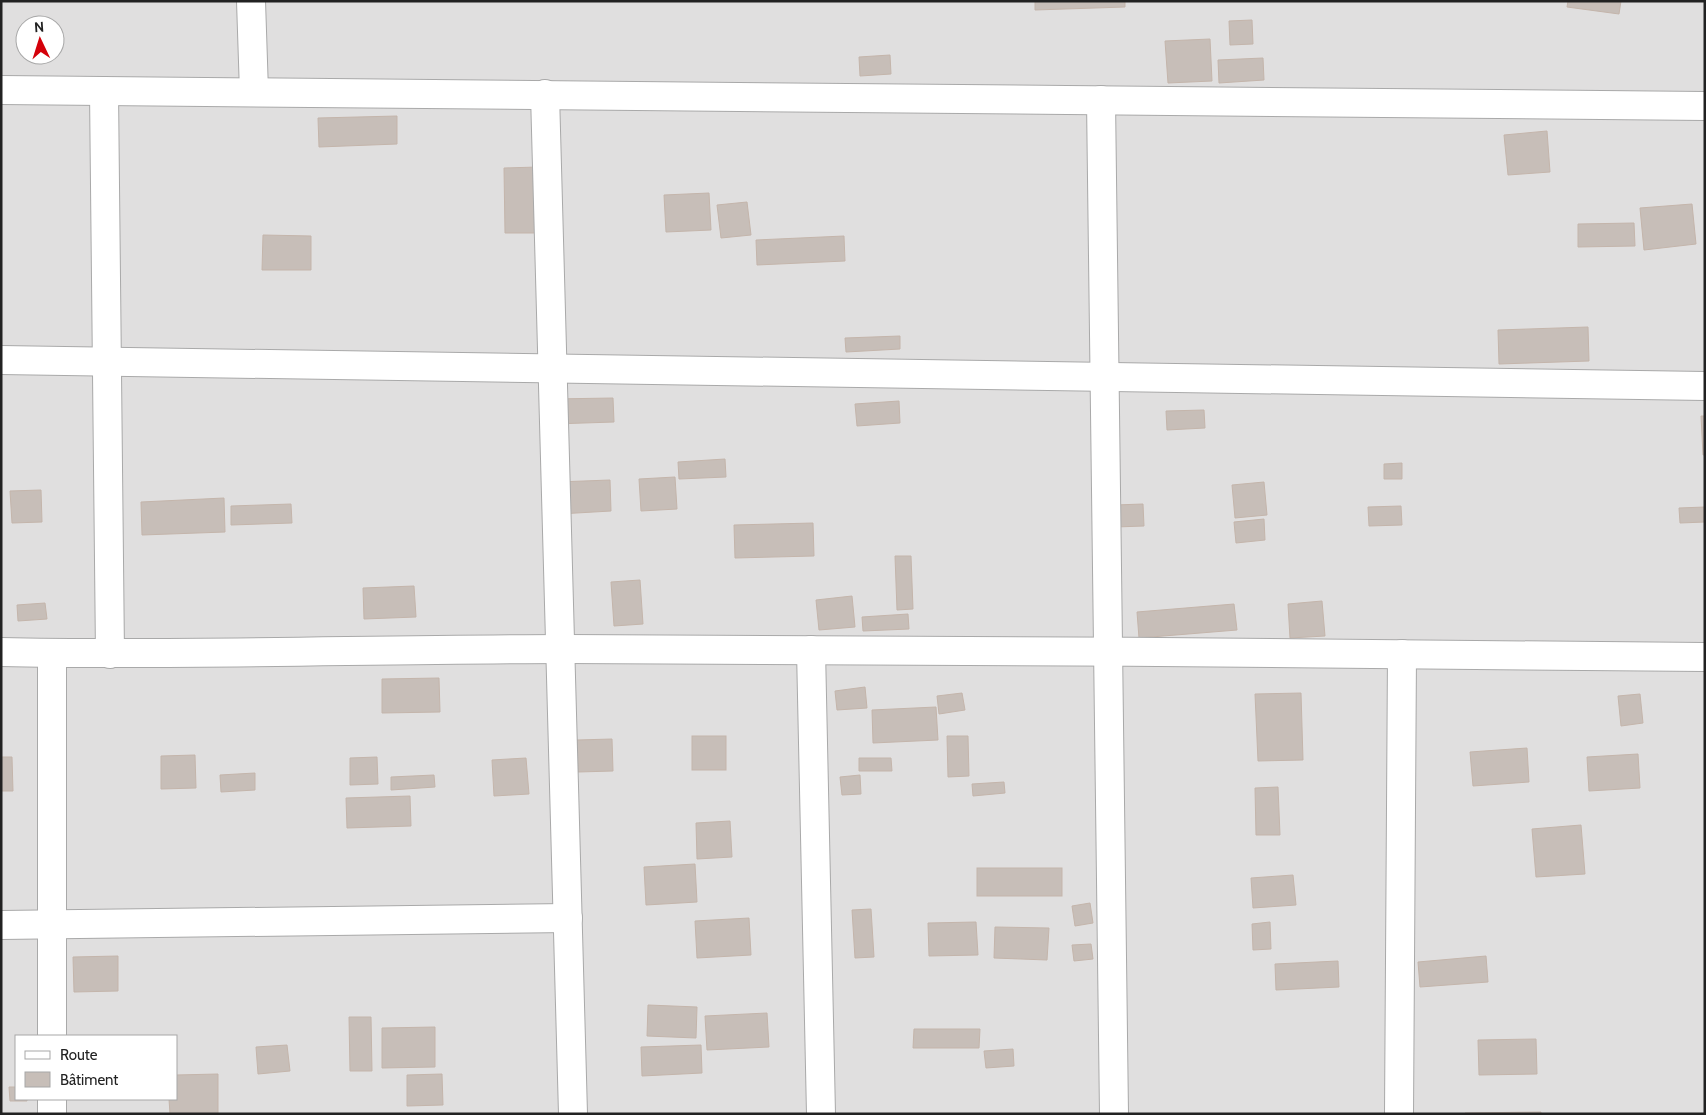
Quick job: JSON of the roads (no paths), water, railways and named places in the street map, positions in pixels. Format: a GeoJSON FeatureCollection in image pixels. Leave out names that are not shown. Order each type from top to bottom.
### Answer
{"type":"FeatureCollection","features":[{"type":"Feature","properties":{"kind":"street"},"geometry":{"type":"LineString","coordinates":[[251,1],[254,92]]}},
{"type":"Feature","properties":{"kind":"street"},"geometry":{"type":"LineString","coordinates":[[1,90],[1705,106]]}},
{"type":"Feature","properties":{"kind":"street"},"geometry":{"type":"LineString","coordinates":[[104,90],[110,654]]}},
{"type":"Feature","properties":{"kind":"street"},"geometry":{"type":"LineString","coordinates":[[546,94],[573,1114]]}},
{"type":"Feature","properties":{"kind":"street"},"geometry":{"type":"LineString","coordinates":[[1101,100],[1114,1114]]}},
{"type":"Feature","properties":{"kind":"street"},"geometry":{"type":"LineString","coordinates":[[1,360],[1705,386]]}},
{"type":"Feature","properties":{"kind":"street"},"geometry":{"type":"LineString","coordinates":[[1,652],[110,654],[560,649],[1108,650],[1705,657]]}},
{"type":"Feature","properties":{"kind":"street"},"geometry":{"type":"LineString","coordinates":[[811,650],[821,1114]]}},
{"type":"Feature","properties":{"kind":"street"},"geometry":{"type":"LineString","coordinates":[[52,653],[52,1035]]}},
{"type":"Feature","properties":{"kind":"street"},"geometry":{"type":"LineString","coordinates":[[1399,1114],[1402,654]]}},
{"type":"Feature","properties":{"kind":"street"},"geometry":{"type":"LineString","coordinates":[[1,925],[568,918]]}},
{"type":"Feature","properties":{"kind":"street"},"geometry":{"type":"LineString","coordinates":[[52,1100],[52,1114]]}}]}
